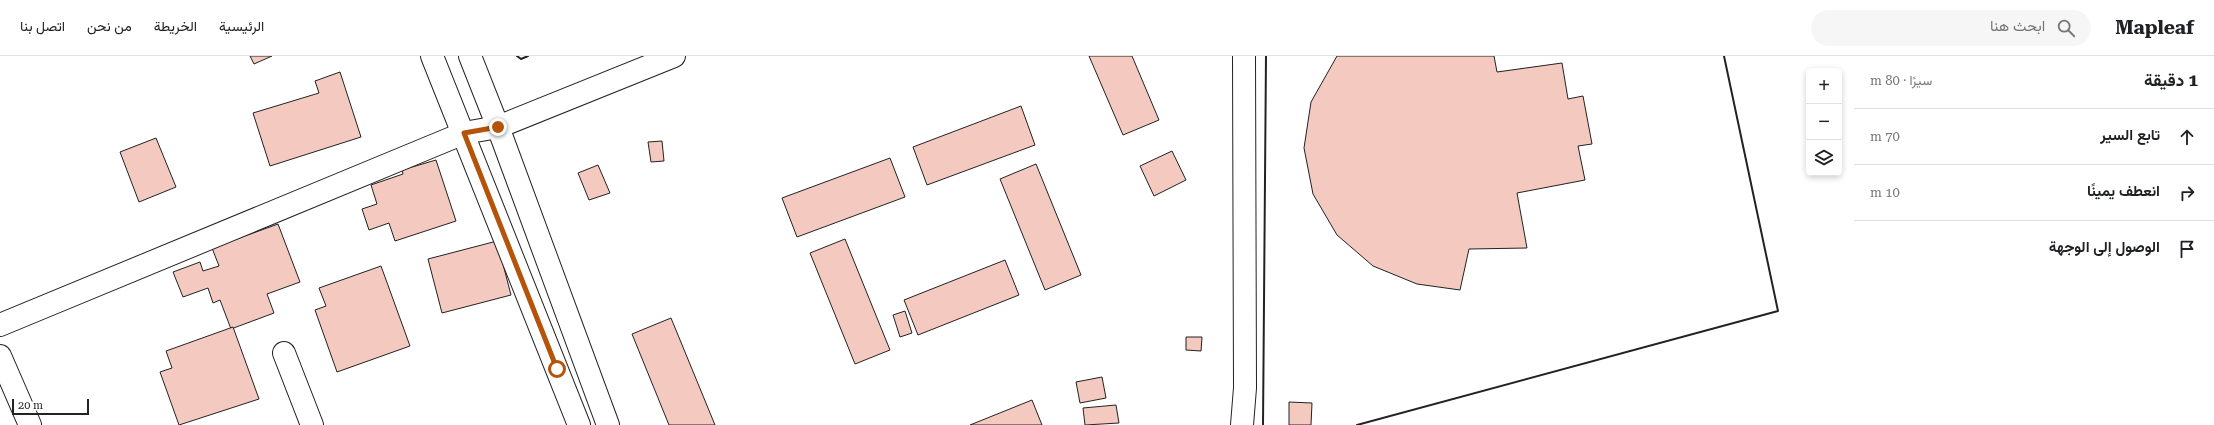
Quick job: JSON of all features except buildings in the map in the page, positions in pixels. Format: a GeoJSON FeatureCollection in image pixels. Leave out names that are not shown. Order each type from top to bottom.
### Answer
{"type":"FeatureCollection","features":[{"type":"Feature","properties":{"kind":"main road"},"geometry":{"type":"LineString","coordinates":[[432,56],[464,133],[579,425]]}},
{"type":"Feature","properties":{"kind":"main road"},"geometry":{"type":"LineString","coordinates":[[470,56],[498,127],[608,425]]}},
{"type":"Feature","properties":{"kind":"main road"},"geometry":{"type":"LineString","coordinates":[[0,324],[464,133],[498,127],[674,56]]}},
{"type":"Feature","properties":{"kind":"main road"},"geometry":{"type":"LineString","coordinates":[[1242,425],[1245,388],[1244,56]]}},
{"type":"Feature","properties":{"kind":"main road"},"geometry":{"type":"LineString","coordinates":[[284,353],[306,423]]}},
{"type":"Feature","properties":{"kind":"main road"},"geometry":{"type":"LineString","coordinates":[[0,356],[30,425]]}},
{"type":"Feature","properties":{"kind":"wall"},"geometry":{"type":"LineString","coordinates":[[517,56],[521,59],[528,56]]}},
{"type":"Feature","properties":{"kind":"wall"},"geometry":{"type":"LineString","coordinates":[[1263,425],[1266,56]]}},
{"type":"Feature","properties":{"kind":"wall"},"geometry":{"type":"LineString","coordinates":[[1357,425],[1778,311],[1724,56]]}},
{"type":"Feature","properties":{"kind":"route"},"geometry":{"type":"LineString","coordinates":[[498,127],[464,133],[557,369]]}}]}
